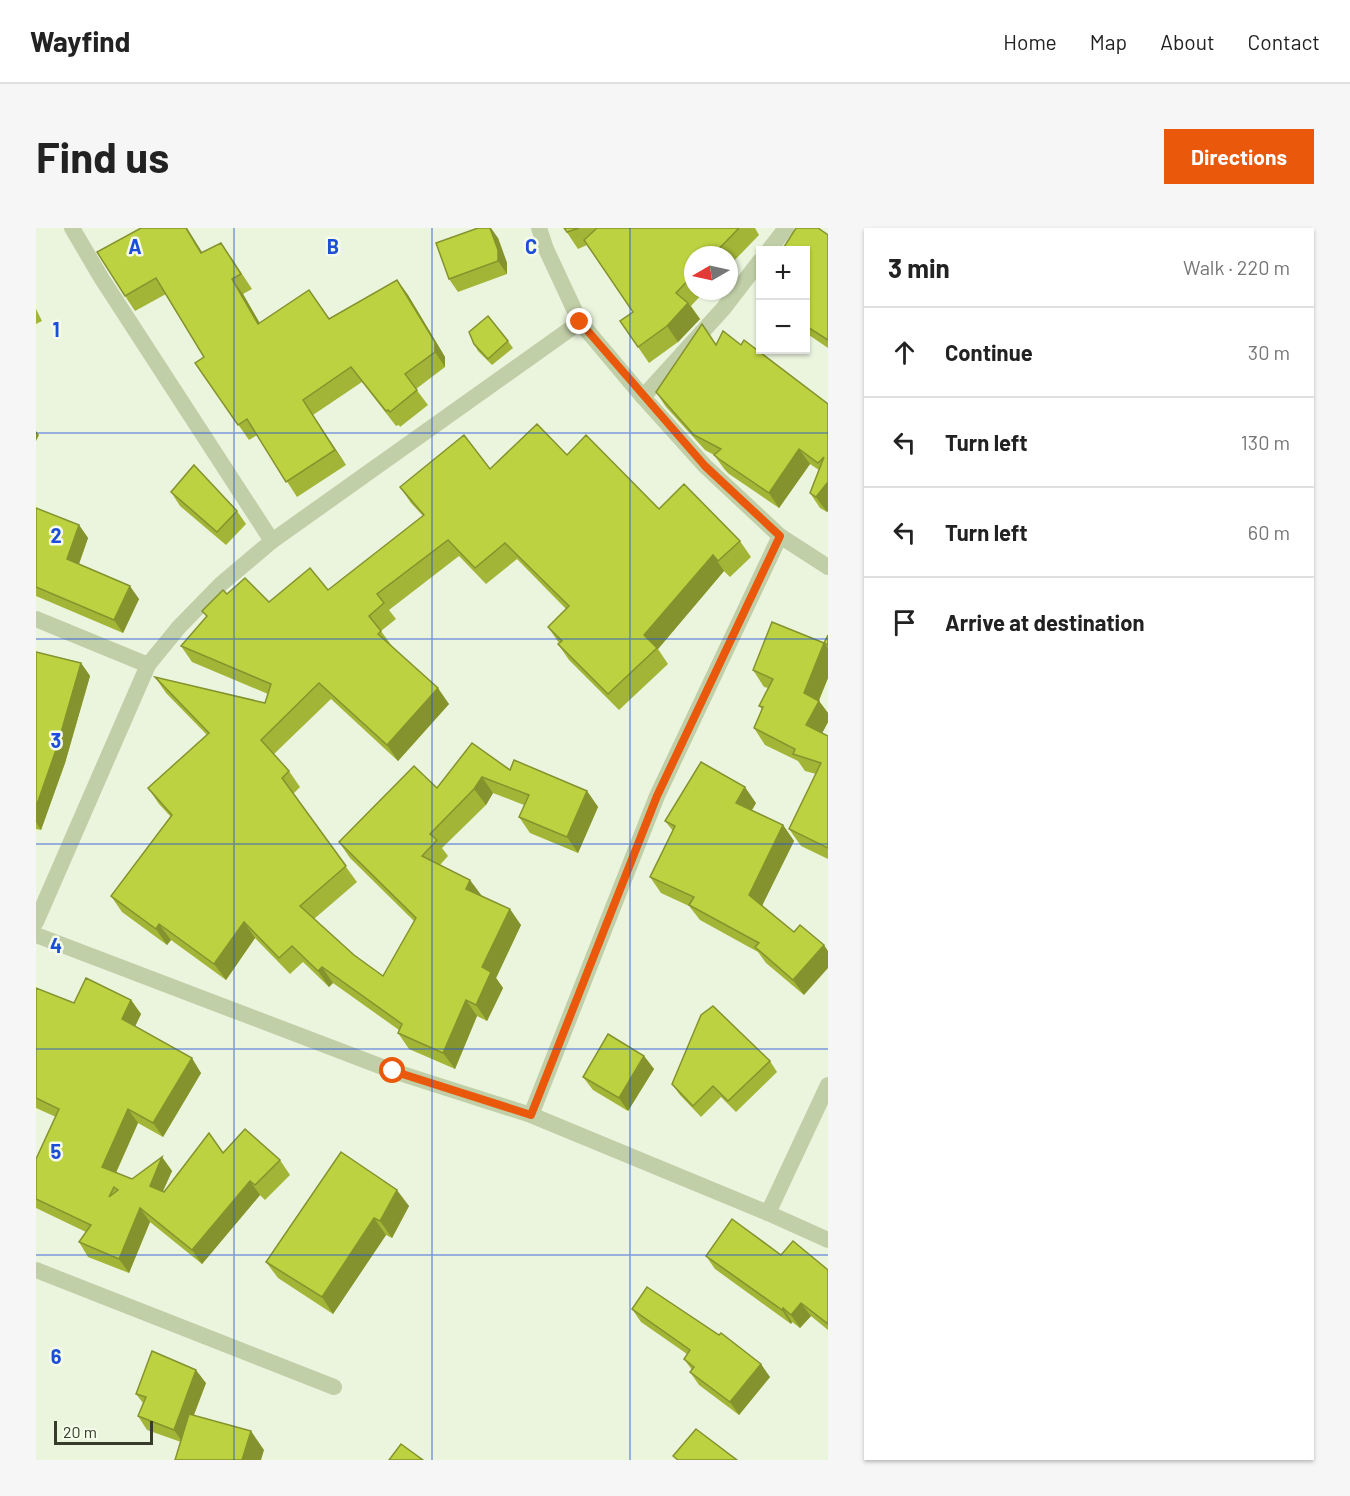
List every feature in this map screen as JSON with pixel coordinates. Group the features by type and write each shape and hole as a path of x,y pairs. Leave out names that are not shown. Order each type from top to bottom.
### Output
{"street":[{"path":"72,228 272,541"},
{"path":"539,228 546,249 580,322 643,397 705,466 780,536 828,567"},
{"path":"771,246 786,228"},
{"path":"643,397 723,309 756,266"},
{"path":"36,922 148,665 179,627 221,584 272,541 580,322"},
{"path":"531,1115 657,796 780,536"},
{"path":"36,619 148,665"},
{"path":"36,935 393,1071 531,1115 828,1240"},
{"path":"768,1213 828,1085"},
{"path":"36,1269 334,1387"}],"building":[{"path":"141,228 186,228 201,253 221,243 241,274 232,279 258,324 309,290 329,319 397,280 435,342 435,352 405,374 417,390 390,412 386,411 351,367 303,400 335,450 286,482 247,419 238,425 195,363 204,357 156,278 125,296 97,252"},
{"path":"478,228 490,228 498,250 498,261 449,279 436,243"},
{"path":"564,228 579,228 567,232"},
{"path":"597,228 739,228 722,246 684,246 684,285 676,293 688,303 667,326 638,347 620,321 633,312 584,240"},
{"path":"796,228 818,228 828,235 828,340 810,329 810,246 785,246"},
{"path":"488,316 508,341 488,359 474,344 469,332"},
{"path":"702,324 716,345 723,331 741,345 744,340 756,349 756,354 762,354 828,404 828,482 816,497 810,493 824,457 818,463 799,449 769,493 714,455 721,449 694,435 656,392"},
{"path":"537,424 567,455 586,435 659,509 684,484 740,541 718,561 713,555 644,635 657,648 608,694 558,644 562,641 548,627 569,606 505,543 475,568 448,540 377,594 384,603 369,616 381,631 378,634 438,688 387,745 319,683 261,740 289,771 282,778 346,866 300,906 354,955 383,976 416,918 339,842 414,766 437,788 472,743 510,770 514,760 587,791 567,837 519,817 529,795 482,777 474,789 430,834 437,840 422,856 470,880 466,889 510,909 482,967 491,972 476,1005 466,1000 443,1053 398,1033 402,1024 322,967 318,971 292,946 279,958 244,922 214,964 159,924 156,929 111,896 172,815 148,788 209,733 155,677 265,703 271,684 181,646 207,616 202,611 223,590 227,594 245,578 269,602 310,568 328,590 424,515 400,487 464,435 490,469"},
{"path":"194,465 237,511 217,532 171,492"},
{"path":"36,508 79,525 67,559 130,586 114,620 36,587"},
{"path":"772,622 824,643 804,693 819,701 806,725 828,736 828,848 789,829 821,763 793,754 795,749 754,728 763,707 759,706 773,679 753,670"},
{"path":"36,652 81,663 56,750 36,807"},
{"path":"701,762 745,787 736,803 783,825 749,895 794,932 800,925 824,945 793,980 755,947 759,943 689,905 694,897 650,877 675,826 665,821"},
{"path":"86,978 131,1000 122,1019 192,1058 153,1123 128,1109 102,1167 132,1179 162,1157 150,1186 164,1192 209,1133 223,1153 245,1129 280,1160 255,1185 250,1181 192,1250 140,1208 119,1259 79,1242 91,1225 36,1199 36,1159 59,1109 36,1098 36,988 74,1003","holes":["114,1187 118,1190 109,1197"]},
{"path":"713,1006 770,1061 728,1101 713,1086 693,1106 672,1084 701,1015"},
{"path":"608,1034 644,1056 619,1098 583,1077"},
{"path":"341,1152 397,1190 380,1221 374,1218 322,1297 266,1262"},
{"path":"732,1219 781,1255 793,1241 828,1270 828,1324 801,1303 791,1315 783,1308 782,1310 706,1256"},
{"path":"647,1287 719,1335 721,1333 761,1364 730,1402 690,1372 694,1367 684,1359 690,1350 632,1309"},
{"path":"152,1351 196,1370 174,1430 138,1416 146,1397 136,1394"},
{"path":"189,1414 251,1431 242,1460 175,1460"},
{"path":"696,1429 737,1460 678,1460 673,1456"},
{"path":"401,1444 423,1460 389,1460"}],"route":[{"path":"393,1071 531,1115 657,796 780,536 705,466 580,322"}]}
